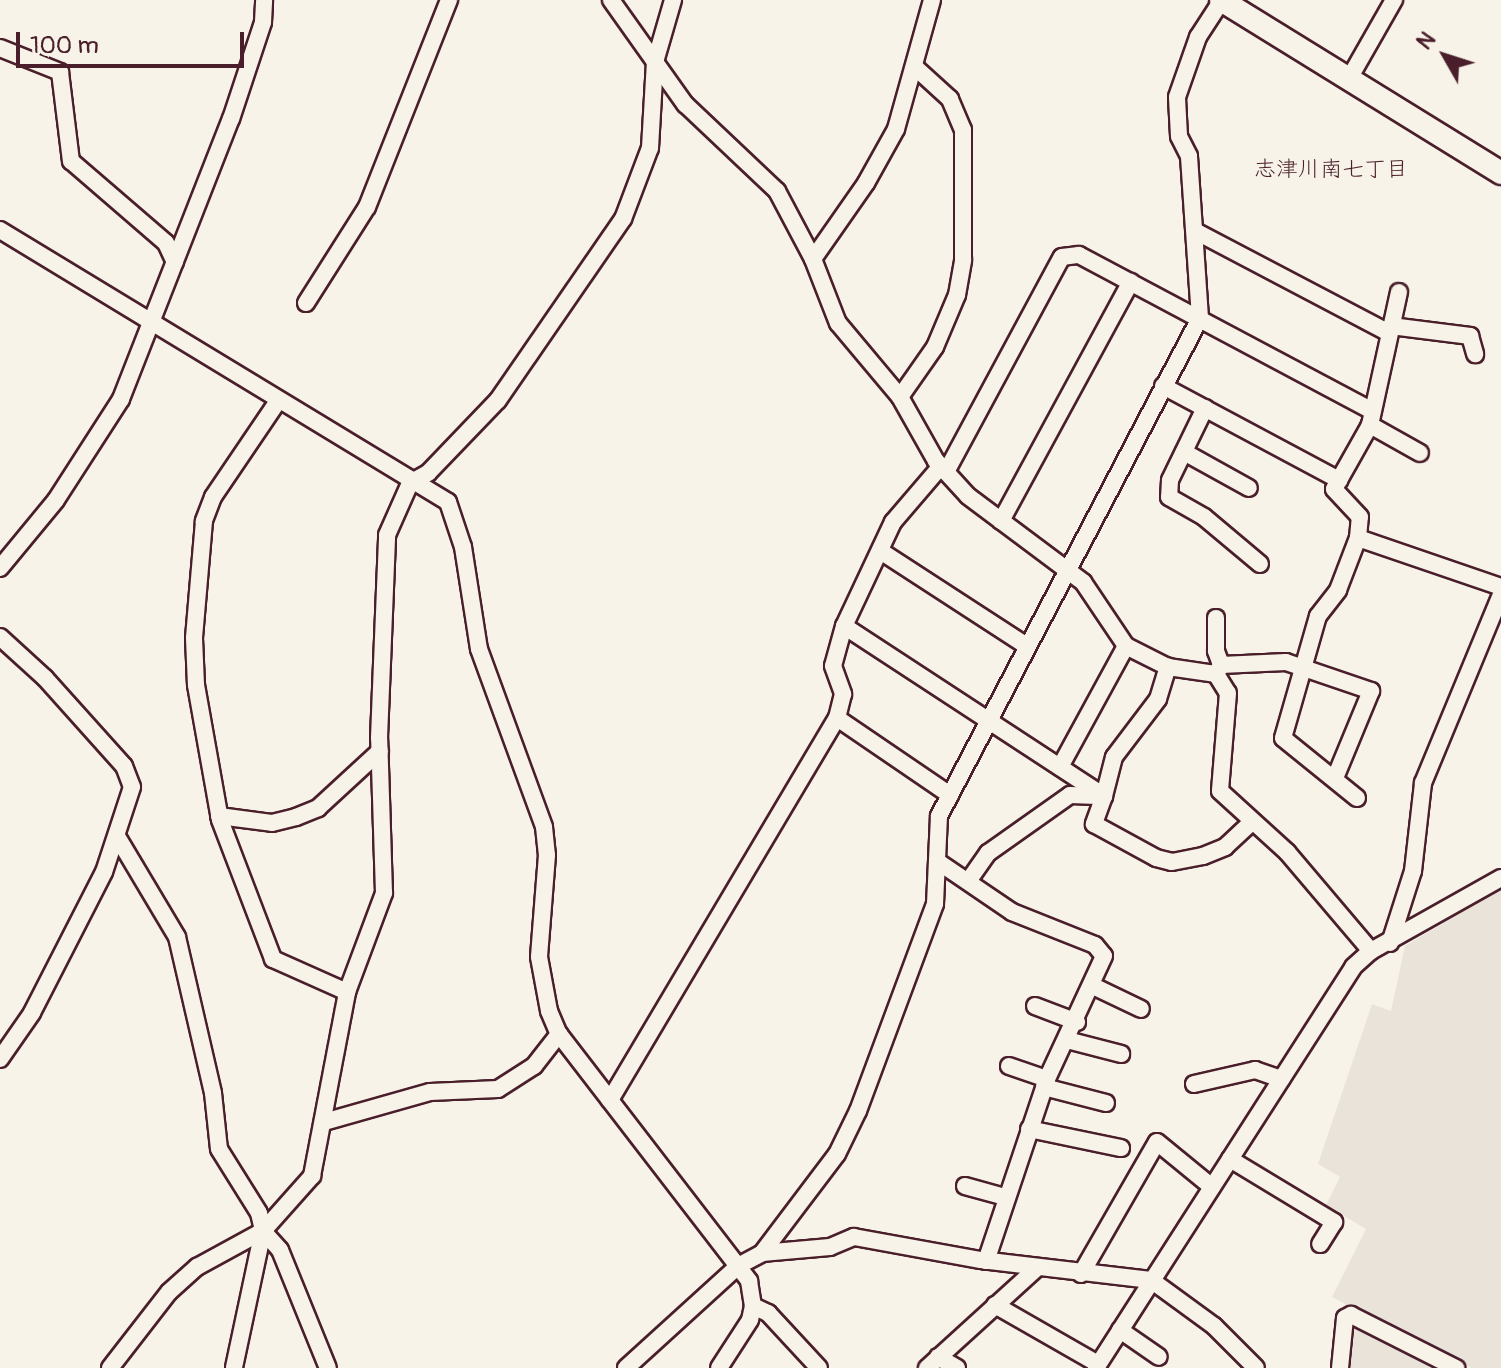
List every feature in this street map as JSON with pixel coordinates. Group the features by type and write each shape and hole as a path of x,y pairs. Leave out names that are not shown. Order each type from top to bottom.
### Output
{"street":[{"path":"0,568 56,500 121,399 231,119 263,22 264,0"},
{"path":"306,303 367,207 449,0"},
{"path":"611,0 706,127 777,191 813,259 838,323 900,397 944,469 1001,521 1083,582 1126,646 1168,667 1219,670 1286,662 1371,691 1335,778"},
{"path":"110,1368 169,1292 197,1267 263,1231 312,1176 347,992 384,893 380,751 384,560 395,509 410,483 428,473 498,400 623,219 650,148 655,62 673,0"},
{"path":"813,259 882,156 915,67 932,0"},
{"path":"762,1253 837,1154 858,1111 935,904 939,816 1200,318 1189,156 1179,136 1177,97 1198,37 1222,0 1501,173"},
{"path":"1350,77 1394,0"},
{"path":"0,48 60,72 71,161 166,243 175,262"},
{"path":"900,397 935,347 957,295 963,260 963,130 950,99 915,67"},
{"path":"0,230 410,483 429,488 448,502 463,547 479,649 544,827 547,855 539,957 549,1011 559,1034 749,1281 753,1306 719,1368"},
{"path":"1195,231 1390,329 1470,336 1475,354"},
{"path":"610,1100 837,718 843,694 833,666 844,626 882,552 893,522 944,469 1062,257 1079,255 1200,318 1371,417 1420,453"},
{"path":"1001,521 1131,282"},
{"path":"1357,798 1283,738 1300,666 1318,616 1338,590 1358,538 1360,517 1334,489 1371,417 1399,292"},
{"path":"1163,386 1339,480"},
{"path":"278,401 213,497 199,547 196,685 219,816 273,959 347,992"},
{"path":"1205,408 1170,480 1169,497 1204,517 1260,564"},
{"path":"1184,452 1249,488"},
{"path":"1358,538 1501,587"},
{"path":"882,552 1027,646"},
{"path":"1390,943 1413,871 1423,783 1501,595"},
{"path":"1216,618 1219,670 1228,693 1220,791 1251,823 1287,852 1371,951"},
{"path":"844,626 1104,796"},
{"path":"0,637 45,678 124,766 132,787 118,838 32,1013 0,1059"},
{"path":"1060,767 1126,646"},
{"path":"1168,667 1158,699 1114,757 1094,824 1156,858 1172,862 1225,847 1251,823"},
{"path":"837,718 950,795"},
{"path":"219,816 272,823 296,817 318,808 380,751"},
{"path":"969,880 988,853 1070,795 1104,796"},
{"path":"118,838 177,937 213,1093 219,1149 259,1213 263,1231 234,1368"},
{"path":"937,861 1012,912 1100,950 1104,962 1046,1083 1005,1197 986,1261"},
{"path":"995,1305 1097,1366 1353,967 1371,951 1501,878"},
{"path":"1093,986 1141,1009"},
{"path":"1035,1006 1077,1022"},
{"path":"324,1122 430,1092 498,1089 534,1066 559,1034"},
{"path":"1067,1040 1121,1054"},
{"path":"1009,1066 1046,1083 1106,1103"},
{"path":"1194,1084 1255,1070 1281,1079"},
{"path":"1029,1129 1121,1148"},
{"path":"1081,1274 1157,1142 1212,1187"},
{"path":"1230,1159 1334,1222 1320,1244"},
{"path":"965,1186 1005,1197"},
{"path":"263,1231 280,1250 328,1368"},
{"path":"626,1368 738,1266 762,1253 830,1247 854,1237 986,1261 1151,1280 1214,1326 1256,1368"},
{"path":"932,1362 1037,1268"},
{"path":"753,1306 768,1313 819,1368"},
{"path":"1340,1368 1345,1318 1351,1315 1456,1368"},
{"path":"1120,1330 1159,1357"},
{"path":"932,1362 957,1368"}],"shaded area":[{"path":"1501,889 1501,1368 1471,1368 1332,1297 1366,1229 1326,1205 1340,1177 1318,1164 1372,1004 1391,1011 1405,946"},
{"path":"1349,1323 1446,1368 1346,1368"}],"district":[{"name":"志津川南七丁目","path":"1331,170"}]}
